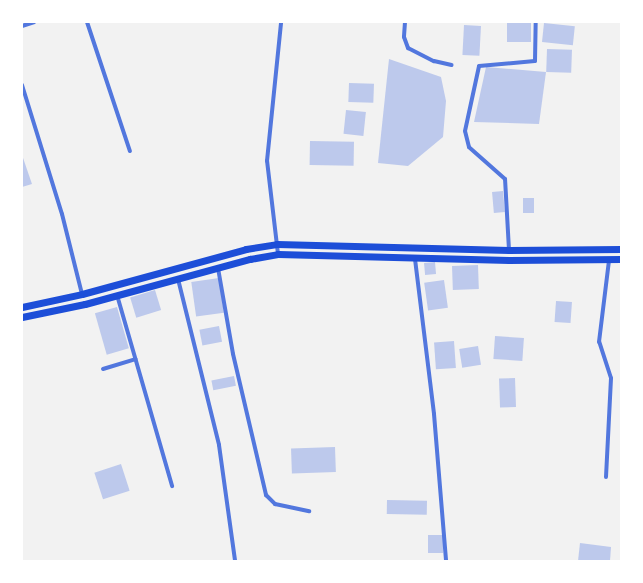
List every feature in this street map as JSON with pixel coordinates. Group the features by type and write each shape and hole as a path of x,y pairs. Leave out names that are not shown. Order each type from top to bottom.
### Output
{"main road":[{"path":"22,307 82,294 246,249 277,244 508,250 621,249"},
{"path":"22,317 117,295 218,268 278,254 415,259 621,260"}],"street":[{"path":"22,26 34,22"},
{"path":"87,22 130,151"},
{"path":"278,254 267,161 281,22"},
{"path":"405,22 404,37 408,48 434,61 452,65"},
{"path":"508,250 504,179 469,147 465,131 479,66 535,61 536,22"},
{"path":"22,85 62,214 82,294"},
{"path":"415,259 434,414 446,561"},
{"path":"606,477 611,378 599,342 609,260"},
{"path":"218,268 233,354 266,495 275,504 309,511"},
{"path":"178,279 219,445 235,561"},
{"path":"117,295 172,486"},
{"path":"104,369 136,359"}],"building":[{"path":"507,22 531,22 531,42 507,42"},
{"path":"544,23 575,26 573,45 542,42"},
{"path":"464,25 481,26 479,56 462,55"},
{"path":"547,49 572,50 571,73 546,72"},
{"path":"389,59 441,77 446,101 443,137 408,166 378,163"},
{"path":"486,67 546,72 539,124 474,122"},
{"path":"349,83 374,84 373,103 348,102"},
{"path":"346,110 366,112 363,136 343,134"},
{"path":"310,141 354,142 354,166 310,165"},
{"path":"22,155 32,184 22,187"},
{"path":"503,191 505,212 494,213 492,192"},
{"path":"523,198 534,198 534,213 523,213"},
{"path":"435,262 436,274 425,275 424,263"},
{"path":"478,265 479,289 453,290 452,266"},
{"path":"219,278 224,313 196,317 191,282"},
{"path":"444,280 448,308 428,311 424,283"},
{"path":"155,290 161,310 136,318 130,298"},
{"path":"556,301 572,302 570,323 555,322"},
{"path":"117,307 129,348 107,355 95,313"},
{"path":"219,326 222,342 202,346 199,330"},
{"path":"495,336 524,338 522,361 493,359"},
{"path":"454,341 456,368 436,369 434,342"},
{"path":"478,346 481,365 462,368 459,349"},
{"path":"234,376 236,386 213,390 211,380"},
{"path":"515,378 516,407 500,408 499,379"},
{"path":"335,447 336,472 292,474 291,449"},
{"path":"121,464 130,491 103,499 94,473"},
{"path":"387,500 427,501 427,515 387,514"},
{"path":"428,535 443,535 443,553 428,553"},
{"path":"580,543 611,547 610,561 578,561"}]}
